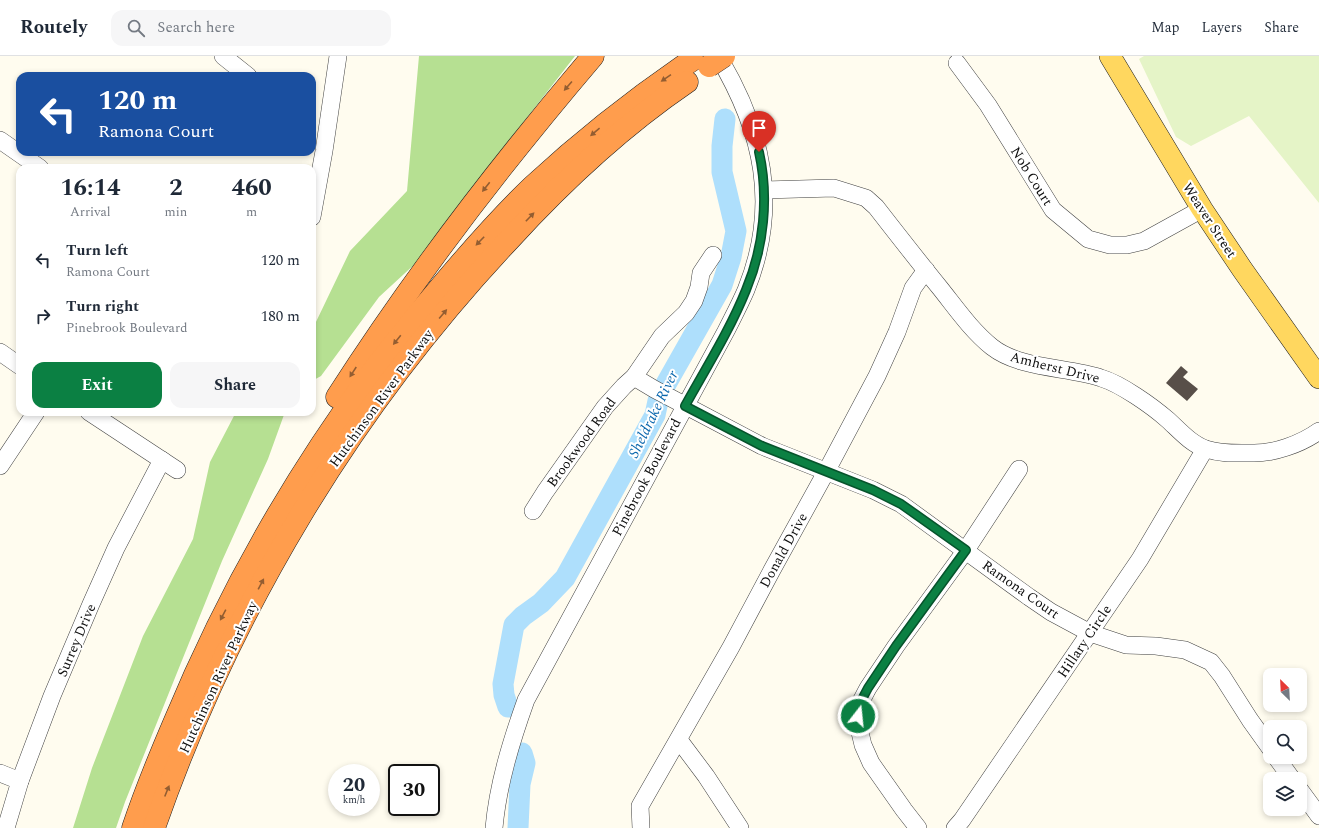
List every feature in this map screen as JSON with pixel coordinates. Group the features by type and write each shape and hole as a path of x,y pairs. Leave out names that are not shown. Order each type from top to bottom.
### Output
{"highway":[{"path":"279,512 310,441 368,350 462,218 534,127 593,56"},
{"name":"Hutchinson River Parkway","path":"133,828 152,776 204,654 223,615 279,512 370,375 447,278 476,245 532,187 629,104 712,58"},
{"name":"Hutchinson River Parkway","path":"154,828 196,720 228,649 257,592 288,536 332,465 405,361 487,262 545,201 607,143 712,58"}],"main road":[{"name":"Weaver Street","path":"1110,56 1202,209 1242,269 1319,378"}],"street":[{"path":"223,56 243,72"},
{"path":"316,195 338,56"},
{"name":"Pinebrook Boulevard","path":"494,828 502,776 516,727 526,700 726,331 746,289 760,241 764,206 761,159 752,127 740,98 712,58"},
{"name":"Nob Court","path":"957,63 988,105 1053,210 1088,239 1110,245 1127,245 1144,241 1202,209"},
{"path":"0,140 16,151"},
{"path":"316,141 324,150"},
{"path":"23,156 34,164"},
{"name":"Amherst Drive","path":"764,190 834,188 866,198 876,207 969,325 991,347 1018,361 1101,378 1117,385 1158,412 1191,440 1205,449 1223,453 1260,454 1277,451 1310,438 1319,431"},
{"name":"Brookwood Road","path":"533,511 605,407 634,377 662,336 686,313 694,301 699,287 701,273 714,255"},
{"name":"Donald Drive","path":"641,828 640,806 731,647 826,472 877,376 913,288 926,270"},
{"path":"0,352 16,363"},
{"path":"634,377 685,406"},
{"name":"Ramona Court","path":"685,406 762,446 873,490 901,504 1029,597 1051,612 1090,633 1126,645 1156,646 1185,650 1211,662 1263,738"},
{"path":"0,466 33,416"},
{"path":"95,416 177,470"},
{"name":"Hillary Circle","path":"955,828 962,820 1140,559 1205,449"},
{"name":"Surrey Drive","path":"6,828 20,781 52,696 91,604 116,548 162,460"},
{"path":"918,828 868,757 863,745 858,724 858,707 868,688 896,646 966,550 1019,469"},
{"path":"679,740 706,776 740,828"},
{"path":"0,773 20,781"},
{"path":"1307,800 1319,816"}],"green space":[{"path":"419,56 575,56 490,165 429,251 379,297 321,376 316,379 316,322 350,251 407,191"},
{"path":"1144,56 1319,56 1319,203 1249,116 1191,146 1176,137 1139,59"},
{"path":"234,416 284,416 268,459 222,561 125,802 116,828 73,828 92,768 143,636 193,539 210,462"}],"building":[{"path":"1181,366 1188,372 1183,377 1198,389 1187,401 1166,383"}],"waterway":[{"name":"Sheldrake River","path":"508,707 504,695 503,684 514,625 523,616 541,603 565,578 655,415 658,401 666,384 722,285 731,257 736,231 722,172 722,146 725,119"},
{"name":"Sheldrake River","path":"518,828 520,784 525,763 522,753"}],"route":[{"path":"759,152 763,176 764,206 760,241 752,273 726,331 685,406 762,446 873,490 901,504 966,550 896,646 868,688 858,707 858,716"}]}
